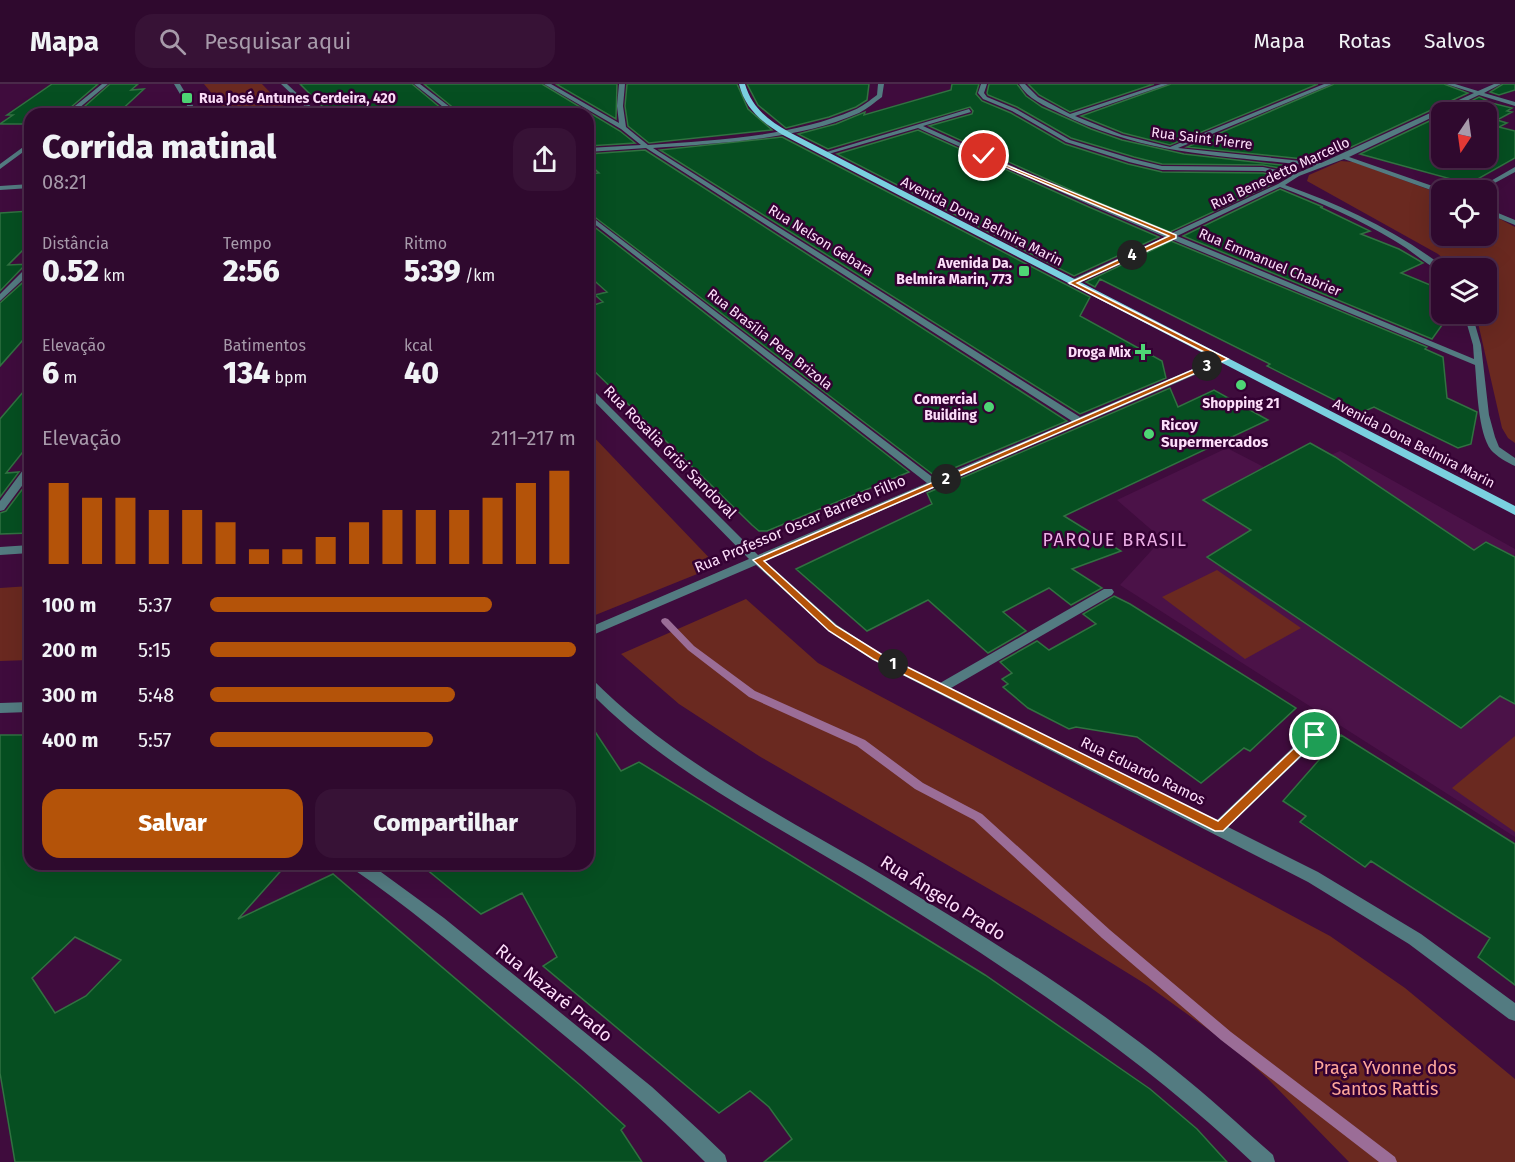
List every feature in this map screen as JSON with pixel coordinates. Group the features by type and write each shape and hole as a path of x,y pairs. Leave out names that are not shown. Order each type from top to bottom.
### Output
{"main road":[{"name":"Avenida Dona Belmira Marin","path":"742,84 753,111 823,154 1515,511"}],"street":[{"path":"75,108 105,84"},
{"path":"177,84 191,108"},
{"path":"284,84 310,108"},
{"path":"417,84 448,108"},
{"name":"Rua Nelson Gebara","path":"547,84 586,108"},
{"path":"622,84 620,106 623,128"},
{"path":"594,150 785,132 861,110 880,96 880,84"},
{"path":"984,84 981,93 985,98 1014,111 1056,136 1101,153 1162,168 1255,168 1297,175"},
{"name":"Rua Saint Pierre","path":"1022,84 1026,91 1070,116 1118,136 1172,148 1322,165"},
{"path":"1070,116 1167,84"},
{"path":"1172,148 1329,84"},
{"path":"1449,84 1515,104"},
{"name":"Rua Benedetto Marcello","path":"1072,283 1297,175 1344,157 1498,84"},
{"path":"610,107 620,106"},
{"path":"594,110 601,109"},
{"path":"823,154 969,111"},
{"name":"Rua Nelson Gebara","path":"594,113 623,128 646,146 1079,421"},
{"name":"Rua Emmanuel Chabrier","path":"918,126 1071,195 1174,236 1420,342 1479,364"},
{"path":"0,167 24,149"},
{"path":"1344,157 1431,188"},
{"path":"1496,180 1515,169"},
{"path":"1280,185 1322,201 1418,252 1431,262"},
{"path":"0,188 24,186"},
{"path":"1497,215 1515,222"},
{"name":"Rua Brasília Pera Brizola","path":"594,221 935,484"},
{"path":"0,299 24,275"},
{"path":"1471,324 1477,345 1484,415 1493,445 1501,455 1515,464"},
{"name":"Rua Professor Oscar Barreto Filho","path":"594,630 1224,359"},
{"name":"Rua Rosalia Grisi Sandoval","path":"594,396 757,560"},
{"path":"0,508 24,476"},
{"path":"0,551 24,549"},
{"name":"Rua Eduardo Ramos","path":"757,560 833,628 877,657 1219,827 1348,896 1415,939 1515,1013"},
{"path":"941,688 1108,592"},
{"name":"Rua Ângelo Prado","path":"594,688 644,734 691,766 912,901 1045,986 1222,1118 1266,1162"},
{"path":"0,708 24,707"},
{"path":"1219,827 1315,735"},
{"name":"Rua Nazaré Prado","path":"366,870 403,896 578,1037 699,1142 718,1162"}],"shaded area":[{"path":"1227,448 1281,476 1340,451 1515,549 1515,837 1120,585 1162,539 1117,500"}],"green space":[{"path":"204,84 262,84 285,108 224,108"},
{"path":"1341,161 1354,162 1431,190 1431,246 1497,246 1497,217 1515,227 1515,443 1508,438 1502,428 1478,324 1497,324 1497,258 1443,258 1307,181 1309,175"},
{"path":"594,437 717,566 594,616"},
{"path":"1217,570 1301,628 1245,659 1162,597"},
{"path":"24,586 24,660 0,661 0,588"},
{"name":"Praça Yvonne dos Santos Rattis","path":"746,599 818,663 1330,936 1405,988 1515,1079 1515,1162 1349,1162 1268,1079 1234,1048 1147,985 1034,915 759,756 679,704 621,654"},
{"path":"1515,736 1515,832 1452,788"}],"building":[{"path":"52,84 98,84 70,108 24,108 24,124 0,124 13,115 7,115"},
{"path":"110,84 138,84 131,90 144,89 123,108 83,108"},
{"path":"300,84 412,84 441,108 324,108"},
{"path":"424,84 542,84 582,108 454,108"},
{"path":"556,84 617,84 616,119"},
{"path":"627,84 737,84 748,109 772,130 649,143 628,126 625,106"},
{"path":"747,84 869,84 867,100 856,107 829,117 786,128 758,105"},
{"path":"952,84 979,84 976,94 982,101 1011,113 1065,144 1128,164 1162,172 1263,173 1278,176 1264,182 1271,185 1170,232 1095,201 929,126 972,114 970,107 828,149 798,134 836,124 865,112 864,115 951,90"},
{"path":"989,84 1017,84 1026,96 1042,107 1122,140 1184,154 1299,167 1290,170 1263,165 1162,164 1134,157 1071,138 1017,107 988,95"},
{"path":"1028,84 1154,84 1070,112 1039,95"},
{"path":"1171,84 1318,84 1170,145 1123,133 1081,116"},
{"path":"1334,84 1444,84 1468,93 1449,102 1431,102 1431,110 1345,150 1340,148 1313,160 1187,147"},
{"path":"1503,84 1515,84 1515,90 1499,95 1490,92"},
{"path":"1479,97 1487,102 1469,102"},
{"path":"1497,104 1512,108 1507,111 1512,112 1497,120"},
{"path":"594,115 620,131 635,143 594,146"},
{"path":"1431,120 1431,168 1497,168 1497,120 1507,123 1499,127 1515,131 1515,158 1476,180 1454,180 1360,154"},
{"path":"918,130 1159,237 1074,276 837,154"},
{"path":"782,137 1090,297 1080,316 1162,361 1166,378 1080,414 660,150"},
{"path":"645,150 1067,421 935,476 594,217 594,173 599,173 594,168 594,154"},
{"path":"1280,189 1323,207 1320,207 1370,231 1361,234 1399,249 1423,263 1401,273 1431,285 1431,324 1443,324 1432,339 1183,236"},
{"path":"24,211 24,249 8,265 24,266 0,291 0,213"},
{"path":"594,227 909,472 767,531 759,531 594,371 594,305 603,302 595,295 607,292 594,280"},
{"path":"1171,241 1427,347 1425,349 1443,357 1447,398 1477,412 1471,444 1458,448 1374,407 1360,413 1267,366 1270,364 1100,279 1095,287 1086,282"},
{"path":"24,281 24,339 0,366 0,303"},
{"path":"1170,388 1178,407 1214,390 1268,420 1064,516 1121,551 1072,569 1102,588 1071,605 1049,588 1003,612 1026,631 988,653 928,600 867,631 796,569 932,504 927,493"},
{"path":"24,391 24,450 6,473 19,472 0,497 0,419"},
{"path":"1310,443 1335,457 1474,550 1486,542 1515,557 1515,704 1500,696 1461,728 1207,557 1251,530 1203,500"},
{"path":"24,487 24,533 0,534 0,513 6,511"},
{"path":"1114,596 1296,708 1250,751 1244,748 1201,783 1137,737 1076,727 1069,729 1028,708 1003,687 1008,684 1002,679 1012,673 1000,662 1037,641 1049,650 1096,624 1083,614"},
{"path":"594,730 621,771 639,762 985,975 1150,1089 1197,1129 1227,1162 764,1162 792,1139 769,1107 750,1091 719,1113 543,966 557,957 522,893 481,914 427,870 594,870"},
{"path":"0,735 24,735 24,870 282,870 238,919 333,874 625,1126 621,1130 642,1162 15,1162 0,1073","holes":["75,937 121,960 86,996 55,1013 32,978"]},
{"path":"1341,735 1515,844 1515,985 1478,957 1490,938 1371,861 1365,867 1300,822 1306,816 1283,801"}],"waterway":[{"path":"665,621 691,648 752,694 861,743 919,786 978,817 1106,934 1226,1036 1390,1162"}],"place":[{"name":"Rua José Antunes Cerdeira, 420","path":"187,98"},
{"name":"Avenida Da. Belmira Marin, 773","path":"1024,271"},
{"name":"Droga Mix","path":"1143,352"},
{"name":"Shopping 21","path":"1241,385"},
{"name":"Comercial Building","path":"989,407"},
{"name":"Ricoy Supermercados","path":"1149,434"}],"district":[{"name":"PARQUE BRASIL","path":"1115,540"}],"route":[{"path":"984,156 1092,204 1174,236 1072,283 1224,359 757,560 833,628 877,657 1219,827 1315,735"}]}
